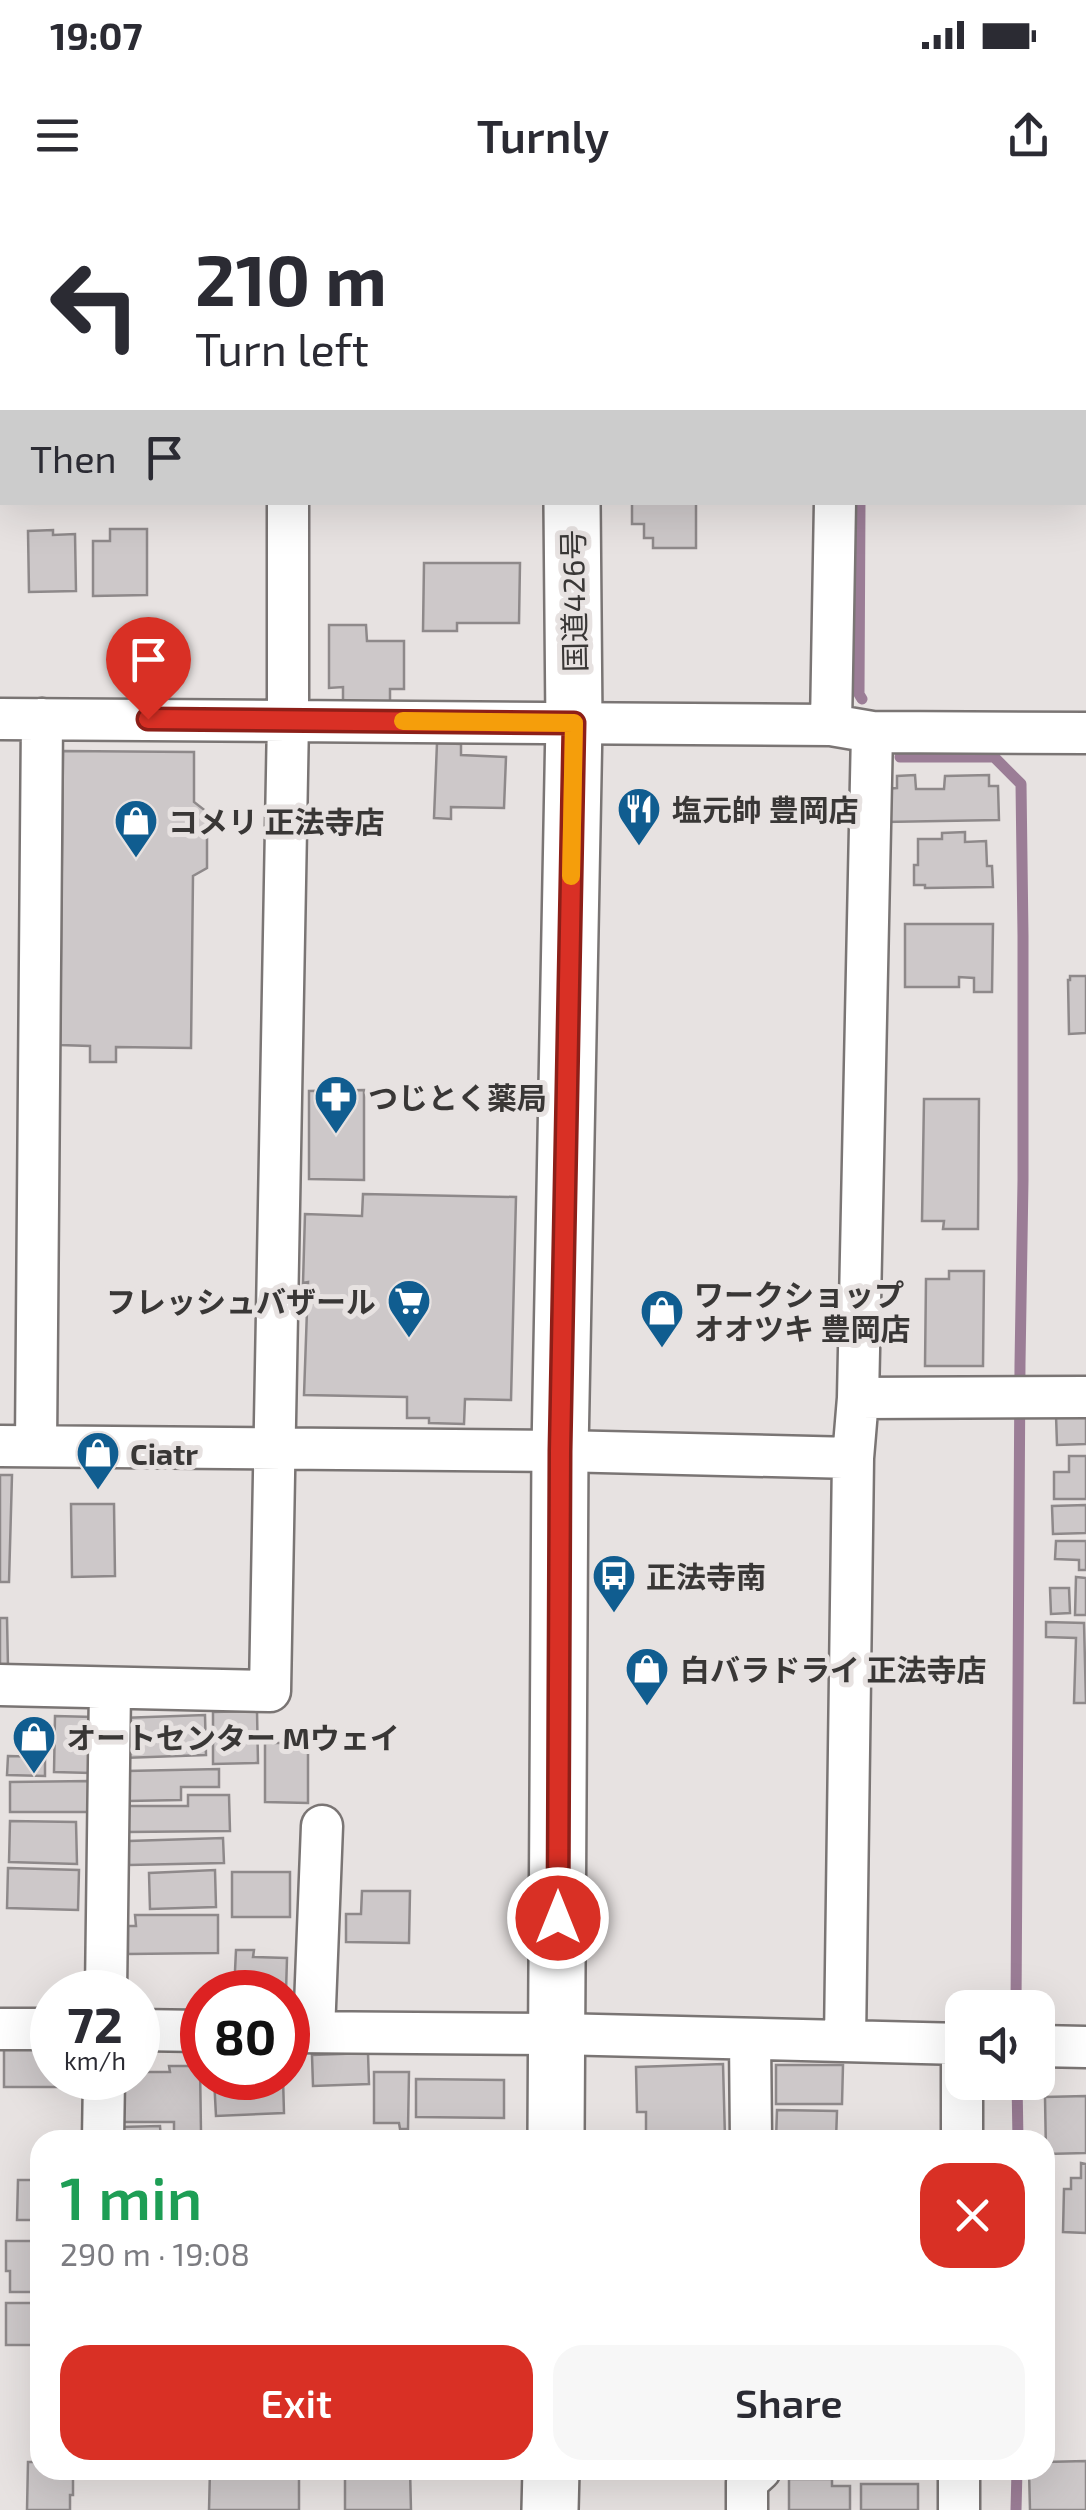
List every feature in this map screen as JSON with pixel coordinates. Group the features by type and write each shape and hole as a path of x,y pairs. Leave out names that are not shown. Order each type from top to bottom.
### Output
{"highway":[{"name":"国道426号","path":"556,2130 560,1451 574,723 572,505"},
{"path":"550,2510 551,2480"}],"street":[{"path":"0,1685 270,1692 288,720 288,505"},
{"path":"830,725 835,505"},
{"path":"0,718 830,725 872,732 1086,733"},
{"path":"42,719 18,1446 853,1458"},
{"path":"845,2042 853,1458 858,1398 872,732"},
{"path":"858,1398 1086,1397"},
{"path":"106,1970 110,1688"},
{"path":"307,1970 322,1826"},
{"path":"0,2029 30,2030"},
{"path":"310,2032 945,2044"},
{"path":"750,2039 750,2130"},
{"path":"1055,2046 1086,2047"},
{"path":"103,2130 104,2100"},
{"path":"962,2100 962,2130"},
{"path":"747,2510 749,2480"},
{"path":"959,2480 959,2510"}],"building":[{"path":"632,505 696,505 696,548 653,548 653,538 644,538 644,524 632,524"},
{"path":"110,529 147,529 147,595 93,596 93,541 110,541"},
{"path":"53,530 53,535 75,534 76,591 29,592 28,531"},
{"path":"424,563 520,563 519,623 457,623 457,631 423,631"},
{"path":"329,625 366,625 367,641 404,641 404,689 390,689 390,702 343,703 343,687 329,688"},
{"path":"437,743 461,744 461,755 506,757 504,808 451,807 451,819 434,818"},
{"path":"63,751 194,752 194,802 207,812 207,868 193,876 191,1048 116,1047 116,1062 90,1062 90,1046 60,1045"},
{"path":"915,775 916,789 944,789 945,776 989,775 989,786 998,786 999,820 884,822 883,789 897,788 897,776"},
{"path":"965,832 965,842 986,841 993,887 914,885 918,839 942,839 942,833"},
{"path":"905,924 993,924 992,992 974,992 974,978 959,977 959,987 905,987"},
{"path":"1070,976 1086,976 1086,1033 1069,1034"},
{"name":"つじとく薬局","path":"364,1090 364,1180 309,1179 309,1091"},
{"path":"924,1099 979,1099 978,1229 943,1229 944,1221 922,1221"},
{"name":"フレッシュバザール","path":"363,1194 516,1197 511,1400 465,1399 464,1424 407,1418 407,1397 304,1395 308,1282 303,1283 305,1214 362,1216"},
{"path":"949,1271 984,1271 983,1366 925,1366 926,1279 949,1279"},
{"path":"1086,1414 1086,1444 1057,1445 1056,1415"},
{"path":"1069,1456 1086,1456 1086,1499 1054,1499 1054,1472 1069,1472"},
{"path":"0,1475 12,1475 9,1582 0,1582"},
{"path":"71,1504 114,1504 115,1576 72,1577"},
{"path":"1086,1505 1086,1533 1053,1534 1052,1506"},
{"path":"1056,1541 1086,1541 1086,1570 1079,1570 1079,1560 1055,1559"},
{"path":"1076,1577 1086,1578 1086,1615 1075,1615"},
{"path":"1050,1588 1069,1588 1070,1613 1051,1614"},
{"path":"0,1618 7,1618 8,1668 0,1668"},
{"path":"1046,1622 1084,1623 1086,1703 1074,1703 1076,1638 1046,1637"},
{"path":"257,1711 258,1763 213,1764 213,1712"},
{"path":"205,1715 206,1755 123,1758 121,1718"},
{"path":"55,1716 93,1717 91,1773 54,1772"},
{"path":"265,1743 308,1743 308,1803 265,1802"},
{"path":"8,1756 45,1757 45,1776 7,1775"},
{"path":"219,1769 219,1787 181,1787 181,1800 128,1801 127,1771"},
{"path":"89,1781 89,1812 10,1812 10,1782"},
{"path":"188,1795 229,1795 230,1831 128,1832 127,1806 188,1806"},
{"path":"10,1821 76,1822 77,1864 9,1862"},
{"path":"223,1838 224,1863 129,1865 129,1841"},
{"path":"8,1868 79,1870 78,1910 7,1908"},
{"path":"215,1870 216,1907 150,1909 149,1873"},
{"path":"232,1872 290,1872 290,1917 232,1917"},
{"path":"362,1891 410,1891 409,1943 346,1942 346,1914 361,1914"},
{"path":"135,1915 218,1915 218,1953 128,1954 128,1926 136,1926"},
{"path":"236,1950 254,1950 253,1957 287,1958 287,1970 235,1970"},
{"path":"4,2046 30,2047 30,2087 4,2087"},
{"path":"368,2053 369,2084 313,2086 312,2055"},
{"path":"723,2064 725,2130 646,2130 646,2112 637,2112 636,2067"},
{"path":"776,2065 843,2065 842,2104 776,2104"},
{"path":"169,2066 180,2066 180,2100 201,2100 201,2130 174,2130 174,2122 120,2122 121,2100 160,2100 160,2072 170,2072"},
{"path":"374,2072 409,2072 408,2129 400,2129 399,2123 374,2123"},
{"path":"416,2079 504,2080 504,2118 416,2117"},
{"path":"1086,2096 1086,2153 1055,2154 1055,2130 1046,2130 1045,2100"},
{"path":"215,2100 284,2100 284,2113 216,2116"},
{"path":"777,2110 837,2111 836,2130 776,2130"},
{"path":"160,2126 160,2130 121,2130"},
{"path":"1081,2163 1086,2164 1086,2233 1063,2232 1064,2189 1071,2189 1071,2178 1081,2178"},
{"path":"18,2180 30,2180 30,2220 17,2220"},
{"path":"6,2241 30,2241 30,2292 10,2292 10,2271 6,2271"},
{"path":"6,2303 30,2303 30,2345 6,2345"},
{"path":"1086,2461 1086,2510 1030,2510 1029,2480 1055,2480 1055,2462"},
{"path":"28,2462 30,2480 73,2480 70,2510 27,2510"},
{"path":"210,2480 299,2480 299,2510 209,2510"},
{"path":"345,2480 410,2480 411,2510 345,2510"},
{"path":"789,2480 832,2480 832,2486 850,2486 850,2510 789,2510"},
{"path":"861,2484 918,2484 918,2510 861,2510"}],"waterway":[{"path":"860,505 862,699"},
{"path":"900,757 994,757 1021,784 1023,1180 1016,1990"},
{"path":"1017,2100 1018,2130"},
{"path":"1016,2510 1017,2480"}],"slow traffic":[{"path":"403,721 574,723 571,876"}],"place":[{"name":"塩元帥 豊岡店","path":"639,847"},
{"name":"コメリ 正法寺店","path":"136,859"},
{"name":"つじとく薬局","path":"336,1135"},
{"name":"フレッシュバザール","path":"409,1339"},
{"name":"ワークショップ オオツキ 豊岡店","path":"662,1349"},
{"name":"Ciatr","path":"98,1491"},
{"name":"正法寺南","path":"614,1614"},
{"name":"白バラドライ 正法寺店","path":"647,1707"},
{"name":"オートセンター Mウェイ","path":"34,1775"}],"route":[{"path":"148,719 574,723 560,1451 558,1918"}]}
